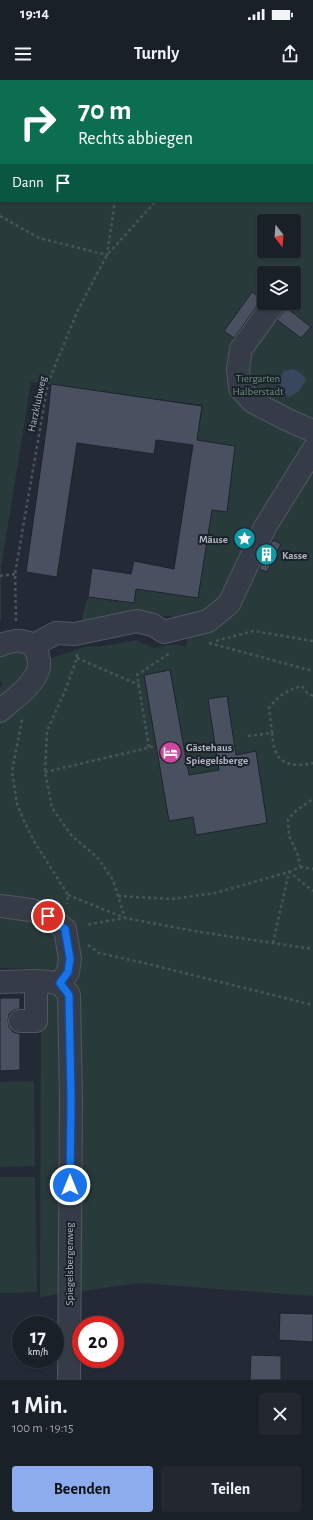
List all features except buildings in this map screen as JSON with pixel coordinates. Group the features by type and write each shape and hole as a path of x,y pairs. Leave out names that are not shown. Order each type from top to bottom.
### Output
{"lane":[{"path":"269,310 241,349 238,369 240,388 253,402 313,431"},
{"path":"17,644 56,633 75,634 137,621 153,625 164,632 208,621 229,604 265,527 313,450"},
{"path":"0,711 35,677 39,666 38,655 17,644"},
{"path":"0,906 31,910 48,916 65,929 70,959 68,972 60,983 36,981 0,982"},
{"path":"20,1021 36,1021 36,981"},
{"name":"Spiegelsbergenweg","path":"60,983 69,995 71,1098 69,1376"}],"path":[{"path":"0,216 39,238 107,256 115,202"},
{"name":"Harzklubweg","path":"17,644 15,574 48,383 77,312 107,256 155,202"},
{"path":"0,576 15,574"},
{"path":"313,641 253,631 209,643 313,671"},
{"path":"75,634 77,658 65,691 47,731 44,772 52,808 72,836 97,857 113,880 125,918"},
{"path":"149,748 137,675 170,653"},
{"path":"77,658 139,686"},
{"path":"313,696 307,693 302,686 290,689 277,697 269,708 276,753 286,763 295,765 313,763"},
{"path":"22,716 12,771 17,804 34,841 68,895 125,918 200,932 313,949"},
{"path":"248,736 272,733"},
{"path":"44,772 156,746"},
{"path":"300,867 298,855 289,836 288,819 297,810 313,799"},
{"path":"118,896 172,899 215,893 289,872 300,867 313,869"},
{"path":"289,872 313,891"},
{"path":"273,943 289,872"},
{"path":"65,929 68,895"},
{"path":"65,929 125,918"},
{"path":"65,929 99,953 313,1006"}],"green space":[{"name":"Tiergarten Halberstadt","path":"0,202 313,202 313,1296 139,1283 40,1297 41,969 0,968 0,687 2,686 0,679 0,657 20,650 27,655 29,666 84,647 104,646 136,640 153,648 175,644 186,647 194,615 182,618 142,613 84,622 82,617 88,597 133,603 136,589 198,598 222,444 197,440 203,405 31,382 1,568 0,621"},
{"path":"34,1081 35,1166 0,1167 0,1082"},
{"path":"0,1177 35,1177 37,1292 0,1293"}],"water":[{"path":"294,369 302,374 306,380 299,391 289,397 278,387 279,379 284,371"}],"place":[{"name":"Mäuse","path":"244,539"},
{"name":"Kasse","path":"267,555"},
{"name":"Gästehaus Spiegelsberge","path":"171,753"}],"route":[{"path":"48,916 65,929 70,959 68,972 60,983 69,995 71,1098 70,1185"}]}
